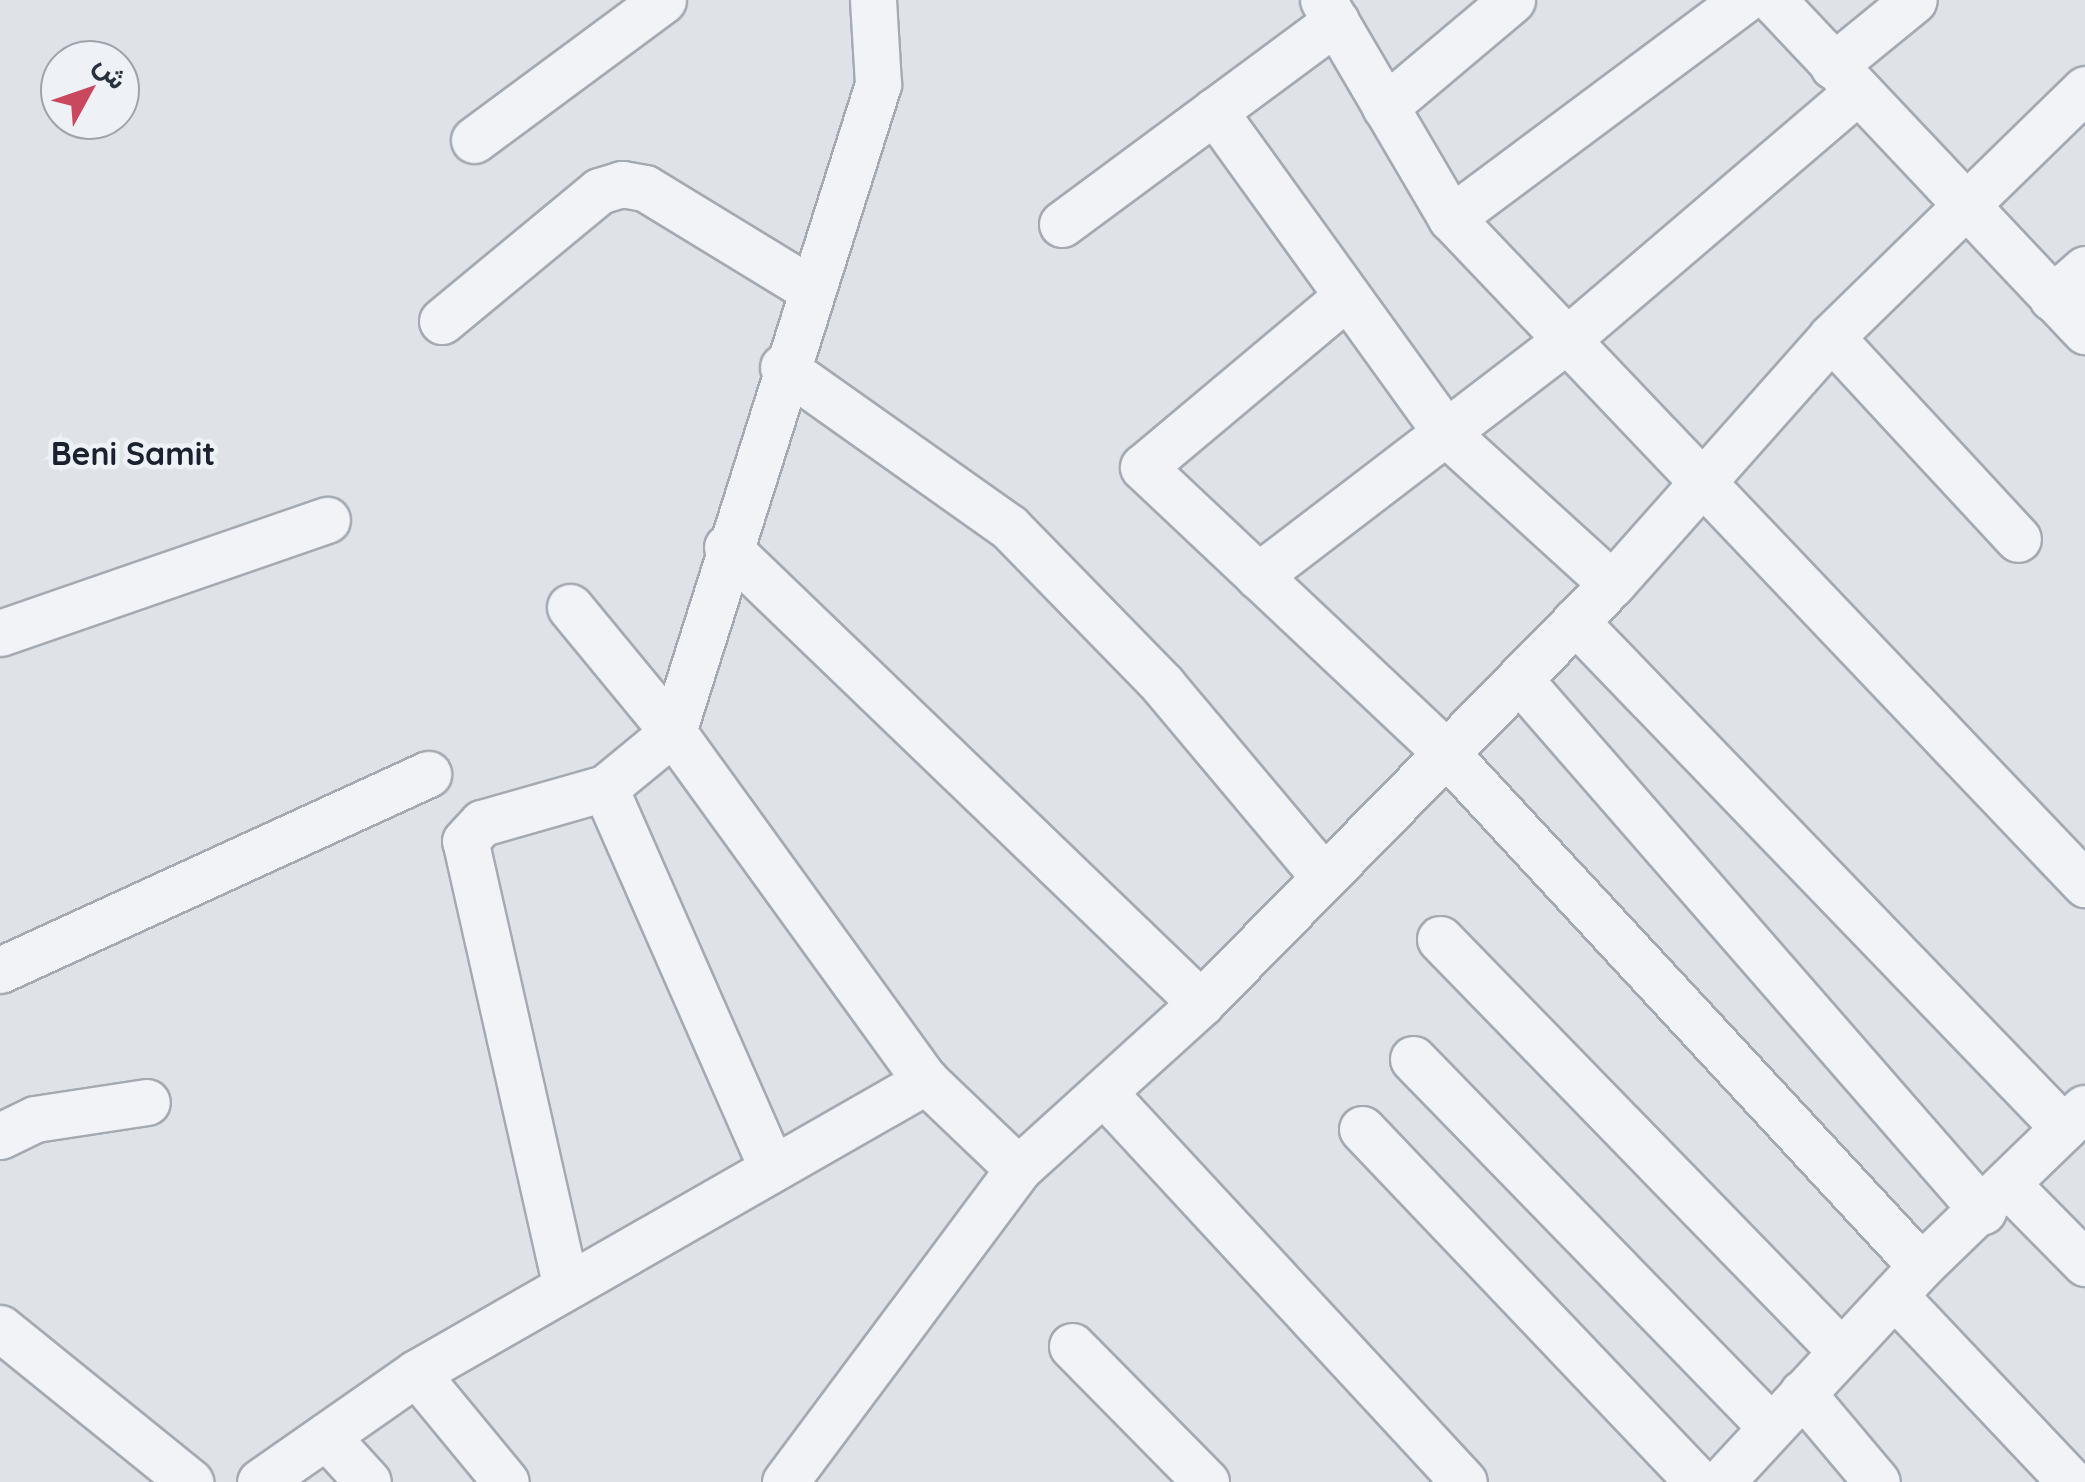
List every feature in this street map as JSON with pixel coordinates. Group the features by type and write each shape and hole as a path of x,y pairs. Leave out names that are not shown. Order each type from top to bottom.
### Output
{"street":[{"path":"474,140 662,0"},
{"path":"565,1283 465,840 482,823 606,788 672,732 808,287 878,84 873,0"},
{"path":"1386,107 1512,0"},
{"path":"1451,218 1744,0"},
{"path":"1772,0 1960,208 2085,331"},
{"path":"1258,576 1564,342 1845,79 1914,0"},
{"path":"1062,224 1214,111 1329,11 1451,218 1698,486 2085,884"},
{"path":"784,1482 1018,1169 1201,1003 1612,584 1832,336 2085,89"},
{"path":"1214,111 1446,432 1612,584"},
{"path":"442,321 598,192 622,184 645,188 808,287"},
{"path":"2052,298 2085,269"},
{"path":"1347,296 1143,467 1446,753 1907,1280 2071,1482"},
{"path":"1832,336 2018,539"},
{"path":"784,366 1009,527 1162,684 1324,877"},
{"path":"5,622 327,520"},
{"path":"727,547 1201,1003"},
{"path":"570,607 672,732 926,1081 1018,1169"},
{"path":"1575,621 2074,1118 1996,1198 1907,1280 1721,1482"},
{"path":"1519,678 1996,1198 2085,1263"},
{"path":"0,970 428,774"},
{"path":"606,788 770,1167"},
{"path":"1440,939 1841,1351"},
{"path":"1414,1059 1770,1427"},
{"path":"260,1482 416,1372 565,1283 926,1081"},
{"path":"1104,1092 1464,1482"},
{"path":"0,1136 35,1119 147,1102"},
{"path":"1362,1129 1698,1482"},
{"path":"0,1328 190,1482"},
{"path":"1072,1346 1206,1482"},
{"path":"416,1372 506,1482"},
{"path":"1802,1393 1877,1482"},
{"path":"326,1436 368,1482"}],"district":[{"name":"Beni Samit","path":"133,453"}]}
